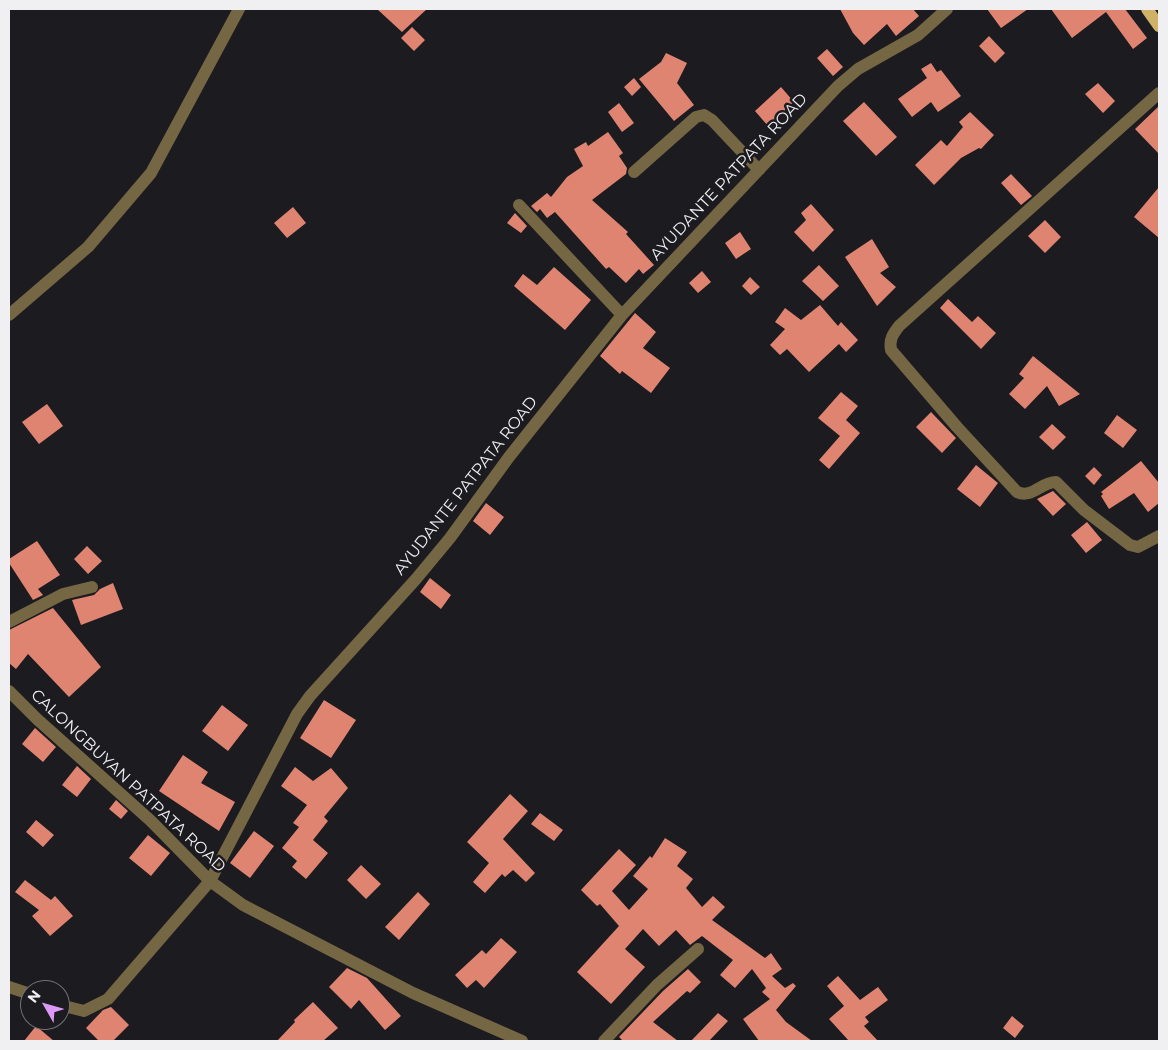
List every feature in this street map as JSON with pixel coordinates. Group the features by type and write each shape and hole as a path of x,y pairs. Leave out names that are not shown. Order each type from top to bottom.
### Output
{"main road":[{"path":"1147,9 1159,26"}],"street":[{"path":"9,315 88,247 151,173 239,9"},
{"name":"AYUDANTE PATPATA ROAD","path":"70,1008 84,1011 108,999 210,881 297,714 310,696 438,551 508,457 622,315 838,86 858,69 918,35 947,9"},
{"path":"1159,93 899,326 892,335 890,342 892,350 951,420 1016,492 1030,494 1048,483 1056,482 1084,510 1130,545 1138,547 1159,536"},
{"path":"634,172 696,117 704,115 712,120 759,170"},
{"path":"519,204 622,315"},
{"path":"9,622 63,594 92,587"},
{"name":"CALONGBUYAN PATPATA ROAD","path":"9,691 37,719 151,821 210,881 244,904 413,993 522,1041"},
{"path":"604,1041 651,991 698,950"}],"building":[{"path":"377,9 427,9 402,32"},
{"path":"840,9 913,9 919,16 896,36 887,24 864,45 853,33"},
{"path":"987,9 1028,9 1001,28"},
{"path":"1051,9 1125,9 1147,38 1133,49 1106,12 1072,38"},
{"path":"412,27 425,40 414,51 401,38"},
{"path":"989,36 1005,53 995,63 979,46"},
{"path":"827,49 843,67 833,76 817,58"},
{"path":"666,53 687,63 677,83 694,105 674,121 639,79 661,62"},
{"path":"931,63 937,72 941,70 961,96 938,112 931,102 912,117 898,99 927,78 921,69"},
{"path":"634,78 641,87 632,96 624,87"},
{"path":"1098,83 1115,101 1103,113 1085,94"},
{"path":"781,87 794,102 768,126 755,111"},
{"path":"864,102 897,137 876,156 843,121"},
{"path":"619,103 634,123 622,132 608,112"},
{"path":"1159,106 1159,154 1135,129"},
{"path":"970,112 994,135 981,149 979,148 961,158 934,185 915,165 941,140 947,146 963,127 959,122"},
{"path":"608,132 623,153 619,156 627,168 626,174 592,200 628,232 626,234 654,265 643,274 639,269 626,283 609,267 606,269 555,212 547,218 540,209 537,212 531,206 547,193 551,197 567,177 583,166 574,149 586,142 588,146"},
{"path":"1011,174 1032,196 1021,205 1001,183"},
{"path":"1159,187 1159,238 1134,217"},
{"path":"811,204 834,230 813,252 794,232 806,220 801,213"},
{"path":"293,207 306,223 287,238 274,223"},
{"path":"515,213 527,226 521,233 507,223"},
{"path":"1045,220 1061,237 1045,253 1028,236"},
{"path":"740,232 751,249 736,259 725,243"},
{"path":"872,239 889,267 880,273 896,287 877,306 845,257"},
{"path":"819,265 839,286 823,301 802,281"},
{"path":"554,267 591,300 565,330 514,286 523,274 537,285"},
{"path":"702,271 711,282 698,293 689,283"},
{"path":"750,277 760,287 751,295 742,286"},
{"path":"948,299 972,322 978,316 996,333 981,349 940,308"},
{"path":"820,305 838,326 841,322 858,340 846,352 839,344 809,372 787,349 780,355 770,345 785,329 775,322 785,308 801,320"},
{"path":"635,313 656,332 643,348 670,368 651,393 622,371 620,374 600,356"},
{"path":"1033,356 1080,394 1059,406 1047,386 1025,409 1009,394 1024,378 1019,374"},
{"path":"841,392 858,406 846,420 860,433 829,469 819,460 840,436 818,418"},
{"path":"47,404 63,426 39,444 22,422"},
{"path":"931,412 956,438 942,453 916,427"},
{"path":"1117,415 1137,430 1123,448 1104,433"},
{"path":"1052,424 1066,437 1053,450 1039,437"},
{"path":"1141,461 1159,483 1159,503 1148,512 1134,493 1109,509 1101,496 1103,494 1101,492"},
{"path":"976,465 998,483 980,507 957,489"},
{"path":"1094,467 1102,475 1094,485 1085,476"},
{"path":"1053,491 1066,504 1053,516 1037,499"},
{"path":"486,503 504,517 490,535 473,521"},
{"path":"1087,522 1102,540 1086,553 1071,535"},
{"path":"37,541 60,575 38,589 43,595 33,600 9,563 9,559"},
{"path":"87,546 102,561 88,574 74,559"},
{"path":"430,578 451,595 441,609 420,592"},
{"path":"113,583 123,609 81,625 72,600 94,595 100,589"},
{"path":"53,608 101,667 69,697 28,654 16,669 9,663 9,630"},
{"path":"324,700 356,720 331,758 300,738"},
{"path":"222,705 248,725 228,751 202,731"},
{"path":"35,728 56,747 43,762 22,744"},
{"path":"183,755 208,772 201,783 235,802 219,831 159,791"},
{"path":"77,766 91,779 77,797 62,785"},
{"path":"295,767 313,781 331,768 348,788 324,817 328,821 313,840 328,853 306,879 292,867 297,861 282,848 299,827 293,823 307,805 281,786"},
{"path":"510,794 528,811 503,839 535,873 526,882 513,870 505,877 502,874 485,893 473,882 489,863 467,842"},
{"path":"116,800 128,811 121,819 109,809"},
{"path":"540,813 563,830 554,841 531,824"},
{"path":"36,820 54,835 43,847 26,832"},
{"path":"254,831 274,846 250,878 230,863"},
{"path":"148,835 170,853 151,876 129,858"},
{"path":"665,838 687,852 677,866 693,879 686,888 702,907 713,896 725,907 712,920 765,958 771,953 782,969 772,976 785,988 793,983 796,986 776,1010 786,1022 812,1041 759,1041 743,1019 770,999 762,992 766,988 752,969 735,988 720,975 733,960 702,936 690,945 676,930 659,946 643,929 625,949 645,967 611,1004 577,972 619,926 600,904 597,906 581,890 619,849 636,865 612,891 629,910 648,889 633,876 650,856 652,858"},
{"path":"361,865 381,884 366,899 347,880"},
{"path":"25,880 51,900 55,896 73,916 50,936 32,916 39,910 15,892"},
{"path":"418,892 430,904 399,940 385,927"},
{"path":"501,938 517,952 484,988 476,980 467,988 455,975 482,950 486,954"},
{"path":"347,968 367,978 401,1016 385,1030 359,1000 351,1009 329,987"},
{"path":"688,969 701,982 690,993 687,991 653,1022 678,1041 623,1041 619,1037 663,991"},
{"path":"838,976 860,1000 878,987 888,1000 865,1017 869,1022 864,1026 878,1041 849,1041 829,1019 844,1006 827,986"},
{"path":"313,1002 338,1028 323,1041 277,1041 295,1022 294,1020"},
{"path":"111,1007 129,1025 113,1041 99,1041 86,1028 103,1010"},
{"path":"718,1013 728,1021 709,1041 691,1041"},
{"path":"1012,1016 1024,1026 1015,1038 1003,1028"},
{"path":"33,1030 41,1030 54,1041 24,1041"}]}
